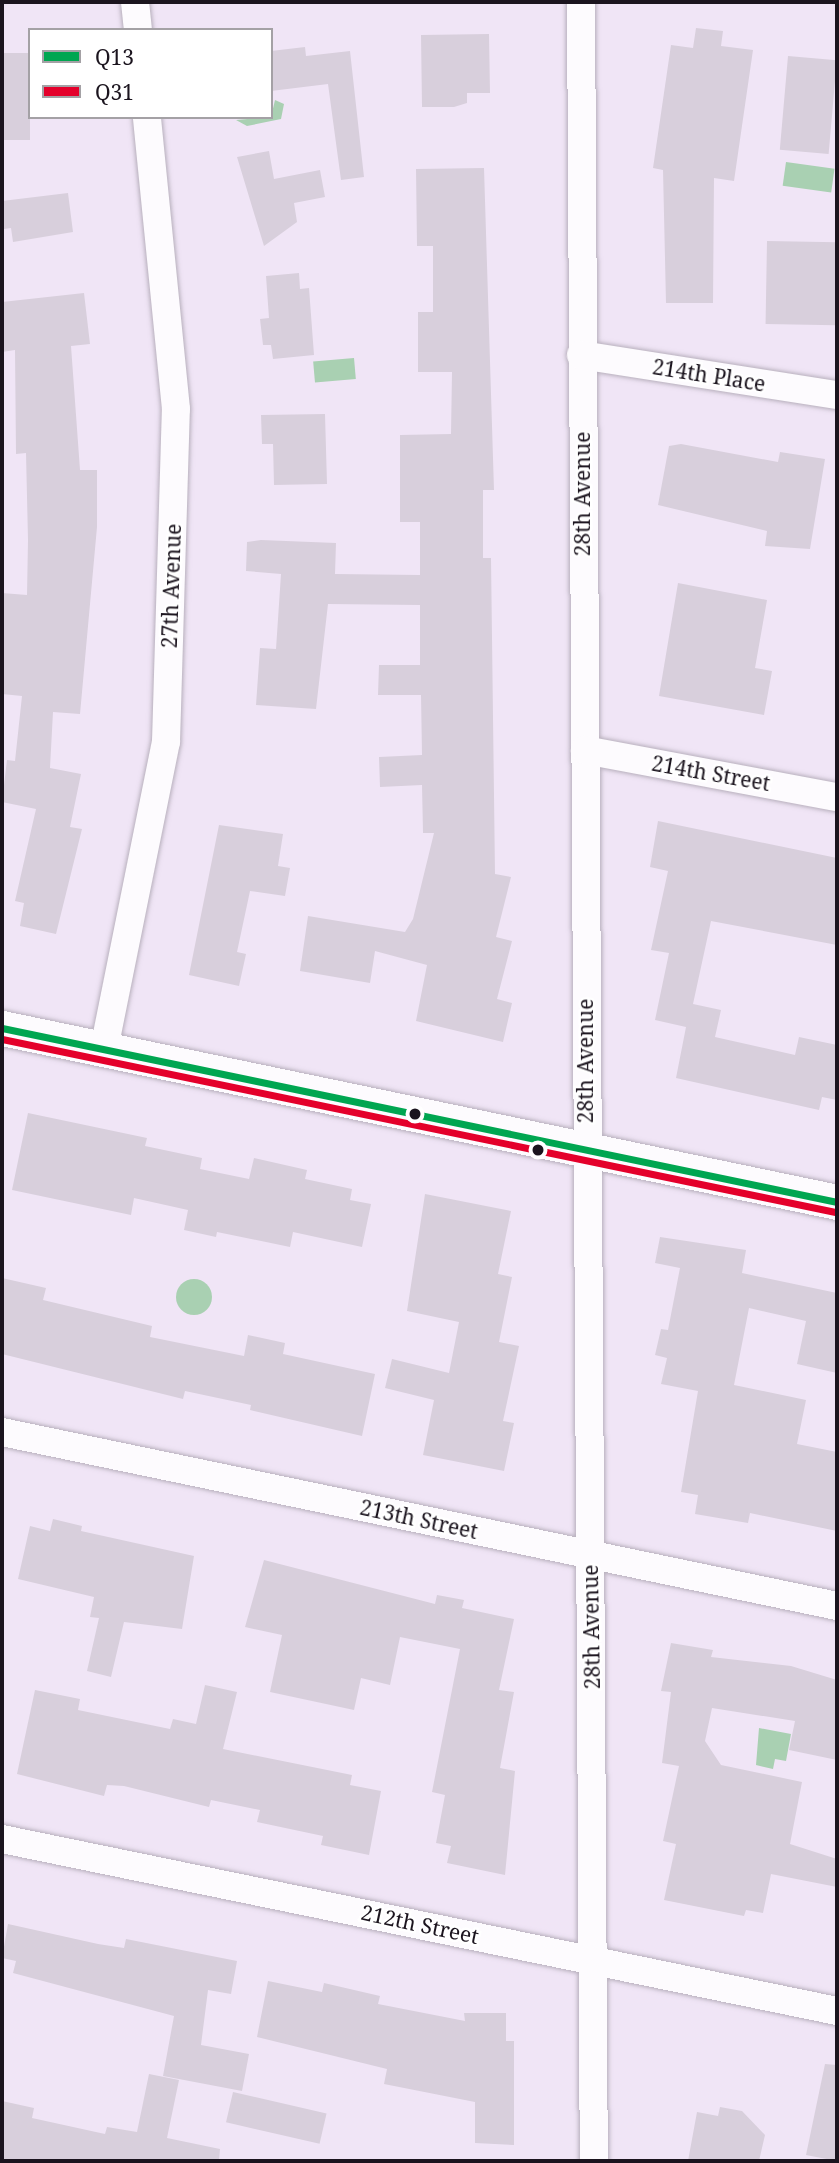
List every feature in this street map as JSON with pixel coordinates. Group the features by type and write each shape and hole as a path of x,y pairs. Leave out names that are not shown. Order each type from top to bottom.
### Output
{"street":[{"path":"135,2 138,28"},
{"name":"28th Avenue","path":"581,2 581,355 594,2161"},
{"name":"27th Avenue","path":"104,1049 166,742 176,409 146,119"},
{"name":"214th Place","path":"581,355 837,395"},
{"name":"214th Street","path":"584,750 837,797"},
{"path":"2,1028 837,1202"},
{"name":"213th Street","path":"2,1432 837,1606"},
{"name":"212th Street","path":"2,1839 837,2011"}],"shaded area":[{"path":"275,100 284,104 281,119 247,126 236,120 273,119"},
{"path":"786,162 835,169 831,193 783,186"},
{"path":"354,358 356,379 315,382 313,362"},
{"path":"194,1279 207,1284 212,1297 207,1310 194,1315 181,1310 176,1297 181,1284"},
{"path":"759,1728 791,1734 786,1761 775,1759 773,1769 756,1765"}],"building":[{"path":"696,28 723,31 721,46 753,50 734,181 714,178 713,303 666,303 663,170 653,168 671,45 693,48"},
{"path":"489,34 490,93 467,93 467,103 454,107 422,107 421,35"},
{"path":"305,47 306,56 350,51 364,177 341,180 328,84 273,91 273,51"},
{"path":"2,53 28,53 30,140 2,140"},
{"path":"788,56 837,60 829,154 780,150"},
{"path":"269,151 274,179 320,170 325,197 294,203 297,222 264,246 237,157"},
{"path":"484,168 494,490 483,490 483,558 491,558 495,874 511,877 496,937 512,941 497,999 512,1003 503,1042 416,1021 427,965 375,951 370,983 300,971 308,916 405,932 413,919 434,833 423,833 422,785 380,787 379,757 422,755 421,695 378,695 379,665 420,665 420,605 328,604 316,709 256,705 260,648 276,649 281,574 246,571 247,542 261,540 336,543 335,574 420,575 420,522 400,522 400,435 451,434 452,372 418,372 418,312 433,312 433,246 417,246 416,169"},
{"path":"68,193 73,232 13,242 11,228 4,229 2,201"},
{"path":"767,241 837,242 836,325 766,324"},
{"path":"299,273 300,289 309,288 314,355 273,359 271,345 263,345 260,319 269,318 266,276"},
{"path":"84,293 90,344 71,346 80,470 97,470 97,527 80,714 53,712 50,768 81,774 70,827 82,829 56,934 20,926 24,903 15,901 36,809 2,802 7,760 15,761 22,696 2,694 2,593 27,595 28,540 26,453 16,454 15,350 2,352 2,302"},
{"path":"325,414 327,484 274,485 273,444 262,444 261,415"},
{"path":"681,444 778,462 780,452 825,459 810,549 765,546 767,531 658,505 669,446"},
{"path":"678,583 767,600 755,668 772,671 764,715 659,696"},
{"path":"658,821 837,858 837,945 711,921 693,1004 721,1010 715,1037 795,1055 799,1037 837,1045 837,1100 822,1097 819,1110 676,1078 686,1027 655,1020 669,953 651,950 668,871 650,867"},
{"path":"219,825 283,834 278,866 290,868 285,896 250,891 237,952 246,954 239,986 189,975"},
{"path":"28,1113 147,1138 145,1146 202,1158 200,1169 249,1179 254,1158 307,1170 305,1179 352,1189 350,1200 371,1204 362,1247 293,1232 290,1247 217,1232 216,1237 184,1230 188,1210 134,1198 131,1215 12,1190"},
{"path":"425,1194 511,1211 498,1274 512,1277 499,1342 519,1346 503,1421 514,1423 504,1471 423,1455 434,1400 385,1388 392,1359 449,1373 459,1322 407,1311"},
{"path":"660,1237 746,1250 742,1273 837,1293 837,1373 797,1364 806,1321 749,1308 734,1385 806,1400 797,1444 837,1452 837,1531 750,1513 748,1523 695,1514 698,1495 681,1492 698,1391 661,1384 667,1358 655,1355 661,1329 668,1330 680,1268 655,1263"},
{"path":"2,1278 46,1288 43,1300 152,1326 150,1337 244,1356 248,1335 285,1343 283,1354 375,1374 362,1436 250,1410 251,1405 185,1391 183,1399 2,1354"},
{"path":"53,1519 82,1526 81,1531 194,1556 182,1629 124,1622 111,1677 87,1671 99,1618 90,1617 94,1597 18,1579 30,1526 50,1531"},
{"path":"264,1560 435,1604 437,1595 464,1600 462,1608 514,1619 499,1690 514,1692 500,1768 515,1771 505,1875 447,1863 451,1846 436,1843 445,1795 432,1792 460,1649 400,1637 390,1685 361,1678 354,1710 270,1692 282,1635 245,1627"},
{"path":"671,1643 713,1650 711,1657 791,1666 837,1680 837,1760 789,1750 795,1721 712,1708 705,1741 721,1765 802,1782 790,1844 837,1859 837,1887 771,1874 763,1913 746,1910 744,1916 664,1900 676,1844 663,1841 679,1766 662,1763 671,1692 661,1691"},
{"path":"205,1685 237,1692 223,1749 352,1775 350,1785 381,1791 369,1855 321,1845 323,1836 257,1822 260,1810 211,1800 209,1807 124,1786 107,1785 104,1796 17,1774 35,1690 80,1699 78,1710 170,1729 173,1719 196,1724"},
{"path":"8,1924 98,1944 124,1948 126,1939 237,1961 231,1994 208,1990 201,2045 249,2054 242,2091 163,2076 174,2016 13,1973 16,1961 2,1958"},
{"path":"268,1981 322,1992 324,1983 380,1996 378,2004 465,2021 464,2013 506,2013 506,2041 514,2041 514,2145 475,2143 475,2102 384,2084 387,2069 257,2037"},
{"path":"825,2064 837,2065 837,2161 806,2155"},
{"path":"149,2074 179,2080 167,2138 220,2149 219,2161 2,2161 2,2101 34,2108 32,2118 105,2134 107,2127 137,2132"},
{"path":"233,2092 327,2114 320,2144 226,2122"},
{"path":"720,2107 742,2111 765,2135 759,2161 688,2161 697,2112 718,2116"}],"transit line":[{"name":"Q13","path":"2,1028 837,1202"},
{"name":"Q31","path":"2,1039 835,1212"}]}
